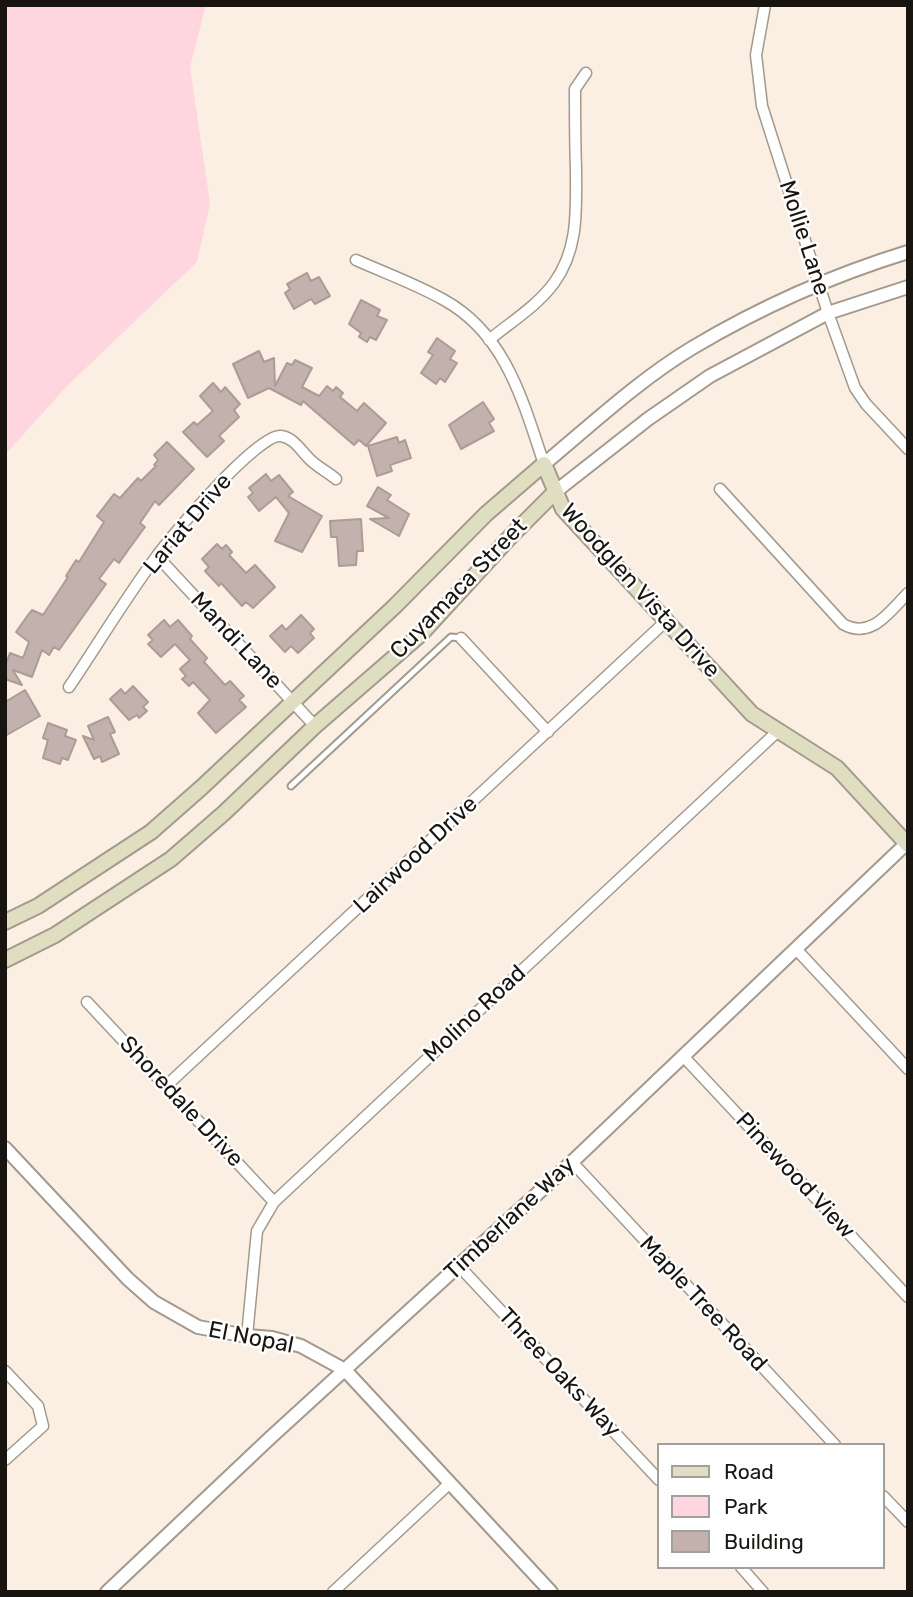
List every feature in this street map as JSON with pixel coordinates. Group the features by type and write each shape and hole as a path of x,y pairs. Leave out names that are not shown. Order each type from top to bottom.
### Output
{"main road":[{"name":"Woodglen Vista Drive","path":"544,464 563,509 752,714 837,768 907,843"},
{"name":"Cuyamaca Street","path":"5,922 38,906 151,832 404,598 486,514 544,464"},
{"name":"Cuyamaca Street","path":"5,960 55,935 171,859 315,726 421,634 555,492"}],"street":[{"name":"Mollie Lane","path":"765,5 756,55 758,89 844,363 855,388 866,404 908,449"},
{"path":"489,340 547,291 556,281 569,256 576,220 575,89 586,73"},
{"name":"Cuyamaca Street","path":"544,464 628,394 692,349 819,284 908,252"},
{"name":"Woodglen Vista Drive","path":"356,260 444,300 468,318 489,340 507,365 520,391 544,464"},
{"name":"Cuyamaca Street","path":"555,492 648,419 710,376 828,313 908,287"},
{"name":"Lariat Drive","path":"69,687 157,555 250,452 270,438 280,436 298,445 312,462 336,479"},
{"path":"720,489 843,624 862,630 873,627 908,593"},
{"name":"Mandi Lane","path":"157,555 315,726"},
{"name":"Lairwood Drive","path":"166,1086 665,622"},
{"path":"461,638 548,733"},
{"name":"Molino Road","path":"247,1336 257,1231 274,1202 778,731"},
{"name":"Timberlane Way","path":"107,1592 270,1438 572,1162 907,843"},
{"path":"796,949 908,1069"},
{"name":"Shoredale Drive","path":"87,1002 274,1202"},
{"name":"Pinewood View","path":"683,1056 908,1297"},
{"name":"El Nopal","path":"5,1148 128,1279 154,1302 198,1327 272,1338 301,1346 345,1370 551,1592"},
{"name":"Maple Tree Road","path":"572,1162 833,1443"},
{"name":"Three Oaks Way","path":"459,1266 657,1478"},
{"path":"5,1371 38,1406 43,1418 43,1426 5,1460"},
{"path":"333,1592 450,1483"},
{"path":"885,1498 908,1522"},
{"path":"742,1569 763,1592"}],"lane":[{"path":"291,786 451,637 461,638"}],"green space":[{"path":"5,5 206,5 190,67 210,204 197,262 66,387 5,455"}],"building":[{"path":"307,273 311,281 319,277 330,296 315,304 311,299 294,309 285,293 290,289 287,284"},
{"path":"361,300 380,310 377,316 387,320 376,340 370,337 367,342 359,337 361,333 349,324"},
{"path":"437,338 455,351 450,359 457,363 445,382 440,378 436,384 421,373 433,355 428,352"},
{"path":"259,351 264,362 274,358 275,386 287,363 292,365 295,360 312,368 302,387 319,396 327,386 333,391 336,387 343,393 340,397 357,411 364,403 386,423 366,446 359,440 354,445 303,401 301,405 269,388 248,398 233,364"},
{"path":"213,383 221,392 225,387 240,404 234,410 239,417 219,436 224,441 207,457 183,432 194,422 197,425 213,411 200,396"},
{"path":"483,402 494,419 489,423 494,431 461,449 449,425"},
{"path":"397,437 399,443 405,440 411,458 390,465 392,471 377,476 368,446"},
{"path":"167,442 194,469 159,505 155,501 140,523 145,527 119,563 114,559 99,579 106,584 59,650 54,647 49,655 42,650 32,677 13,670 22,685 5,679 5,657 7,661 10,653 23,658 29,642 16,632 32,610 43,615 76,560 79,562 104,522 97,516 114,494 120,498 138,478 141,481 156,466 154,465 158,460 154,455"},
{"path":"266,474 271,481 279,475 293,492 288,496 322,516 302,552 275,541 289,513 276,497 259,511 248,497 253,493 249,488"},
{"path":"378,487 391,495 387,500 409,514 399,536 370,519 389,518 367,506"},
{"path":"361,519 363,551 357,551 356,565 339,566 337,537 331,537 330,521"},
{"path":"217,544 222,549 226,545 232,552 229,555 246,573 255,565 275,587 253,608 246,602 242,606 221,583 219,586 205,571 209,567 202,559"},
{"path":"301,615 314,629 310,633 314,638 298,653 291,646 285,652 270,636 282,625 286,630"},
{"path":"164,620 170,627 178,620 207,658 204,662 225,685 230,681 244,696 239,700 246,707 216,733 198,713 210,700 193,682 189,686 182,679 186,676 180,669 190,660 175,644 161,657 148,644 153,640 148,635"},
{"path":"133,686 148,702 143,707 147,711 139,718 137,715 129,720 110,699 121,689 125,694"},
{"path":"25,690 40,716 5,736 5,702"},
{"path":"108,717 115,732 110,734 119,754 102,762 100,756 94,759 83,736 94,740 88,726"},
{"path":"48,723 67,730 65,736 76,740 68,760 62,758 60,764 43,758 48,740 43,738"}]}
